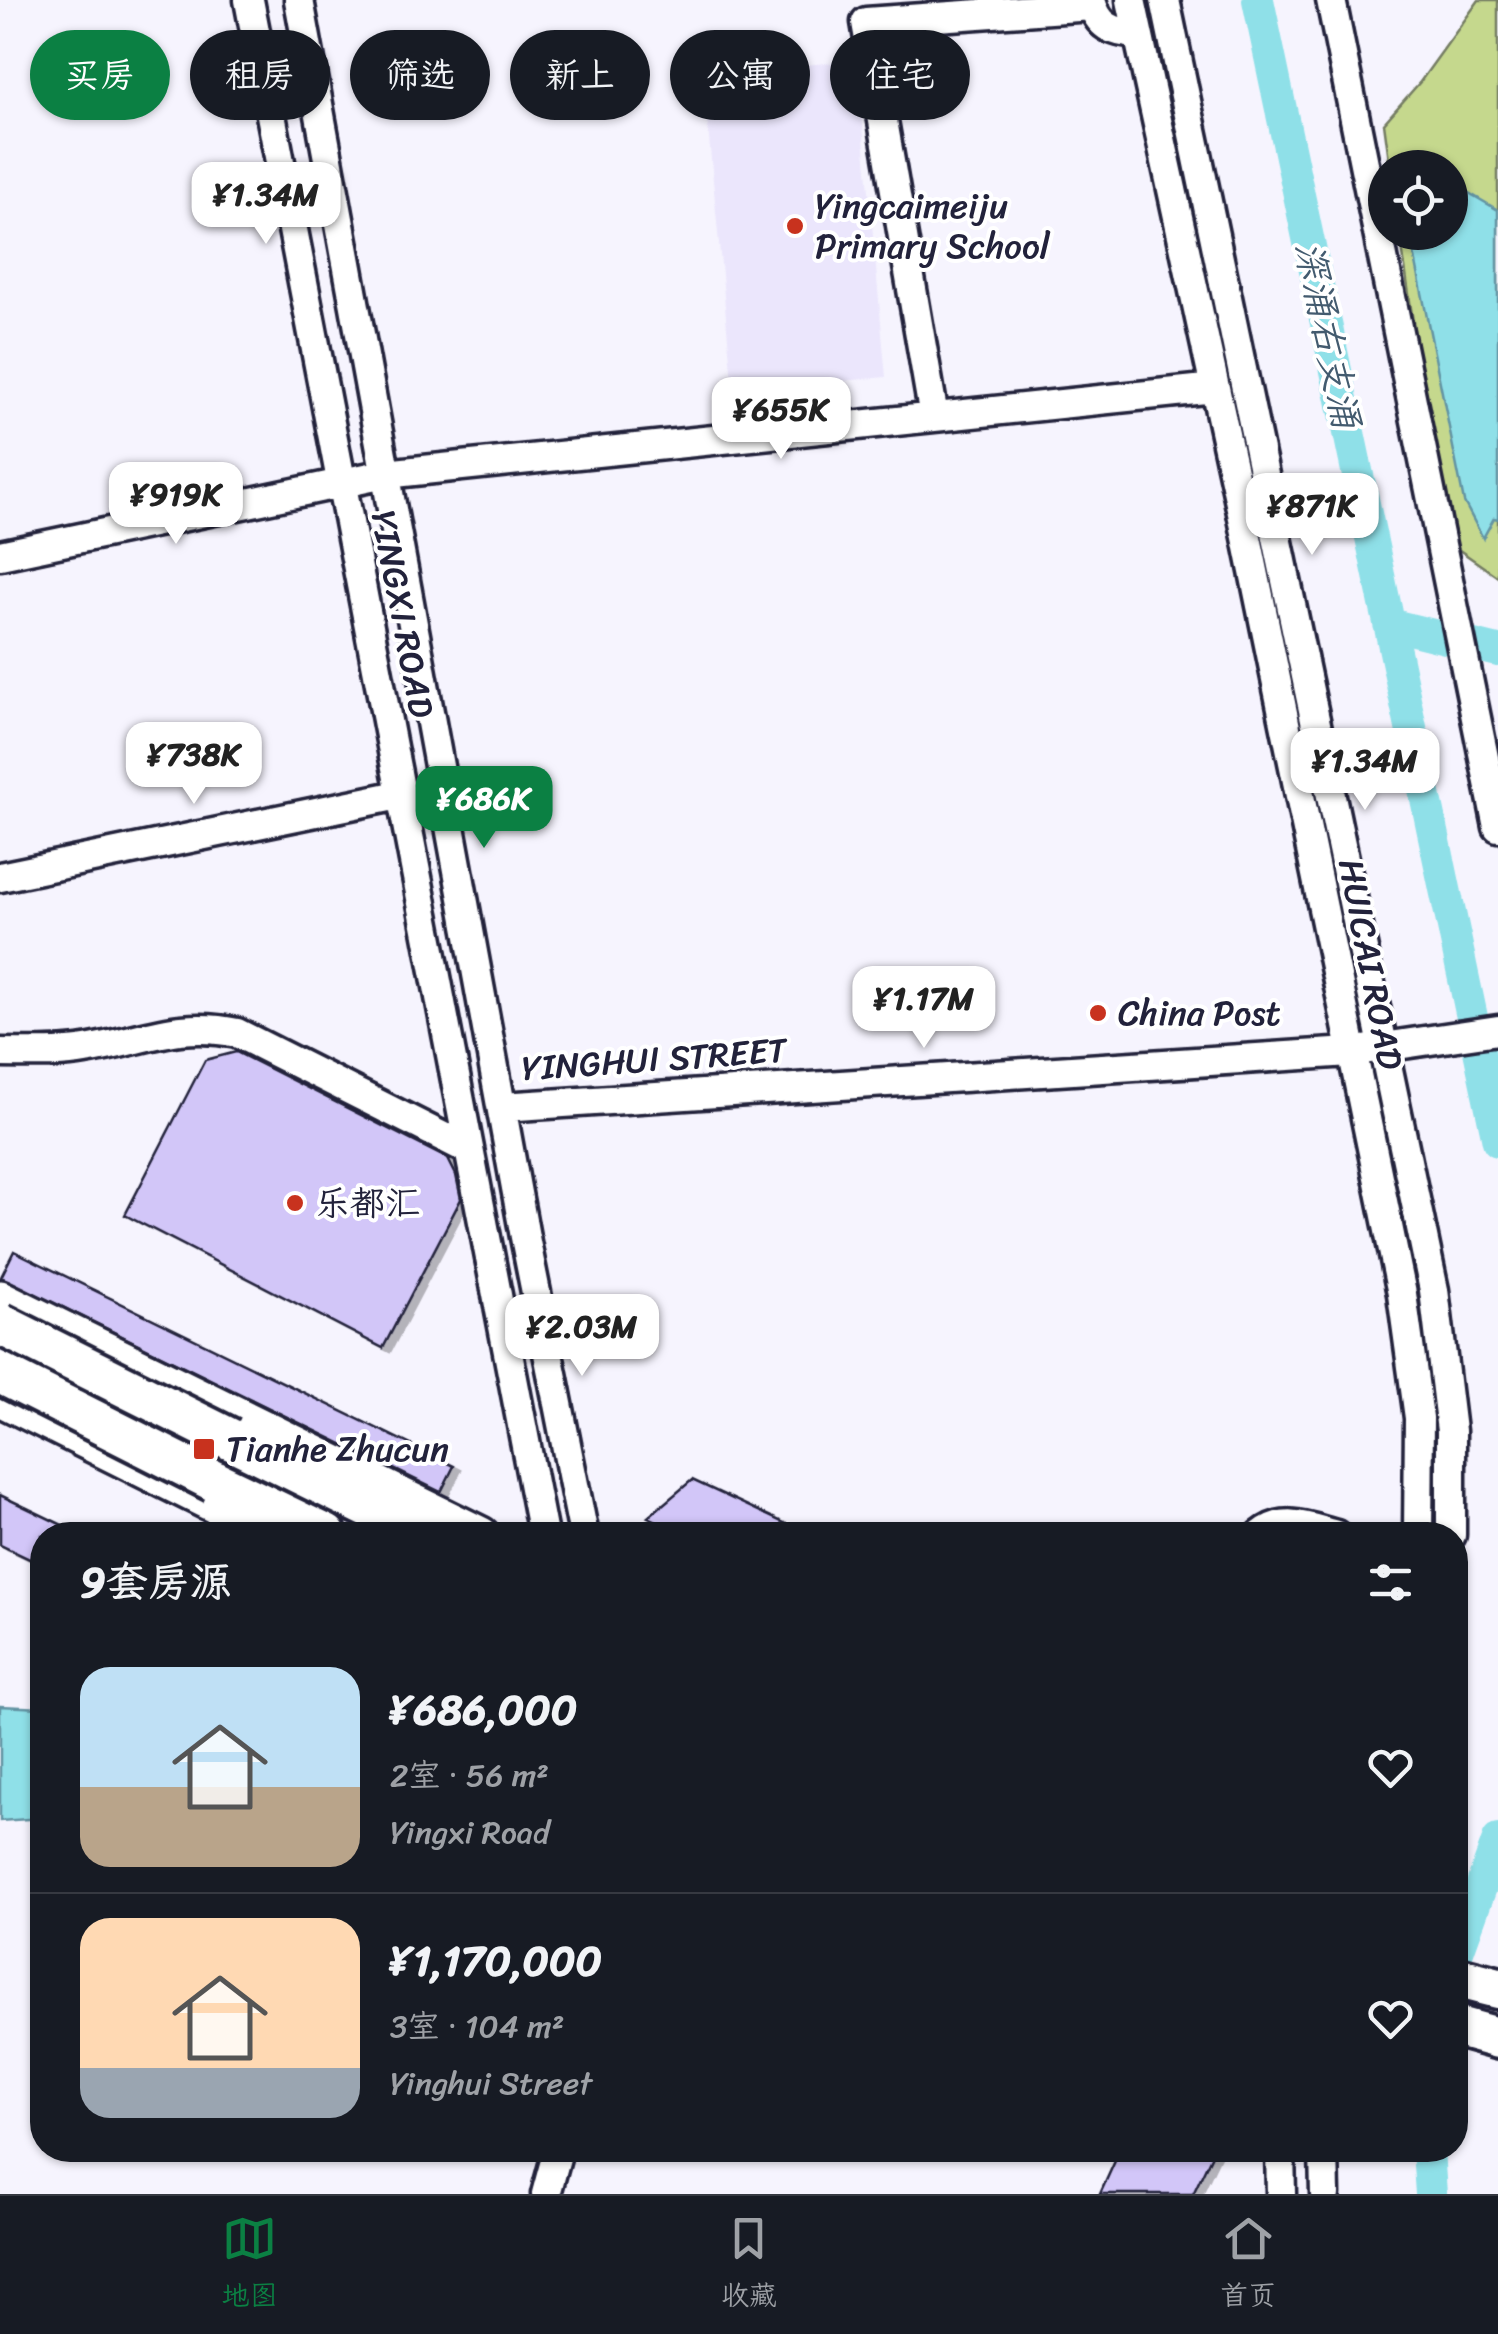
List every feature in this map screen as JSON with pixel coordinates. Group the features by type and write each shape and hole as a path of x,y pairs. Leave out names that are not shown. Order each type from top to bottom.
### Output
{"highway":[{"path":"0,1324 399,1522"},
{"path":"0,1374 299,1522"}],"main road":[{"path":"0,1298 455,1522"},
{"path":"39,1417 23,1380 28,1361 45,1344 86,1340"},
{"path":"0,1398 249,1522"}],"street":[{"name":"YINGXI ROAD","path":"249,0 541,1522"},
{"name":"YINGXI ROAD","path":"299,0 582,1522"},
{"name":"HUICAI ROAD","path":"1130,0 1260,598 1409,1334 1418,1418 1418,1522"},
{"name":"HUICAI ROAD","path":"1164,0 1442,1338 1451,1431 1450,1522"},
{"path":"1330,0 1498,827"},
{"path":"934,417 902,170 866,22 1091,3 1105,28 1138,34"},
{"path":"0,555 385,474 1215,388"},
{"path":"1248,543 1278,537"},
{"path":"1260,598 1290,592"},
{"path":"0,876 399,794"},
{"path":"0,1053 82,1051 170,1030 208,1027 237,1034 467,1150"},
{"name":"YINGHUI STREET","path":"502,1107 1350,1052 1498,1030"},
{"path":"1366,1123 1398,1116"},
{"path":"546,2194 555,2162"},
{"path":"1280,2162 1280,2194"},
{"path":"1324,2162 1325,2194"}],"shaded area":[{"name":"Yingcaimeiju Primary School","path":"830,63 830,120 862,120 886,377 733,391 707,120 810,120 810,65"}],"green space":[{"path":"1479,0 1498,0 1498,577 1445,540 1402,250 1468,250 1468,150 1388,150 1384,123 1420,82"}],"water":[{"path":"1468,192 1498,210 1498,519 1494,518 1483,538 1464,502 1413,250 1468,250"},
{"path":"0,1706 30,1707 30,1819 0,1821"}],"building":[{"name":"乐都汇","path":"236,1052 448,1159 456,1175 461,1199 383,1348 125,1215 205,1060"},
{"path":"14,1251 454,1466 441,1492 1,1277"},
{"path":"692,1480 782,1522 659,1522 648,1517"},
{"path":"0,1495 56,1522 30,1522 30,1559 0,1545"},
{"path":"1115,2162 1208,2162 1193,2194 1100,2194"}],"waterway":[{"name":"深涌右支涌","path":"1258,0 1498,1141"},
{"path":"1389,624 1498,651"},
{"name":"深涌右支涌","path":"1468,1923 1498,1840"},
{"name":"深涌右支涌","path":"1429,2162 1431,2194"}],"place":[{"name":"Yingcaimeiju Primary School","path":"795,226"},
{"name":"China Post","path":"1098,1013"},
{"name":"乐都汇","path":"295,1203"},
{"name":"Tianhe Zhucun","path":"204,1449"}]}
